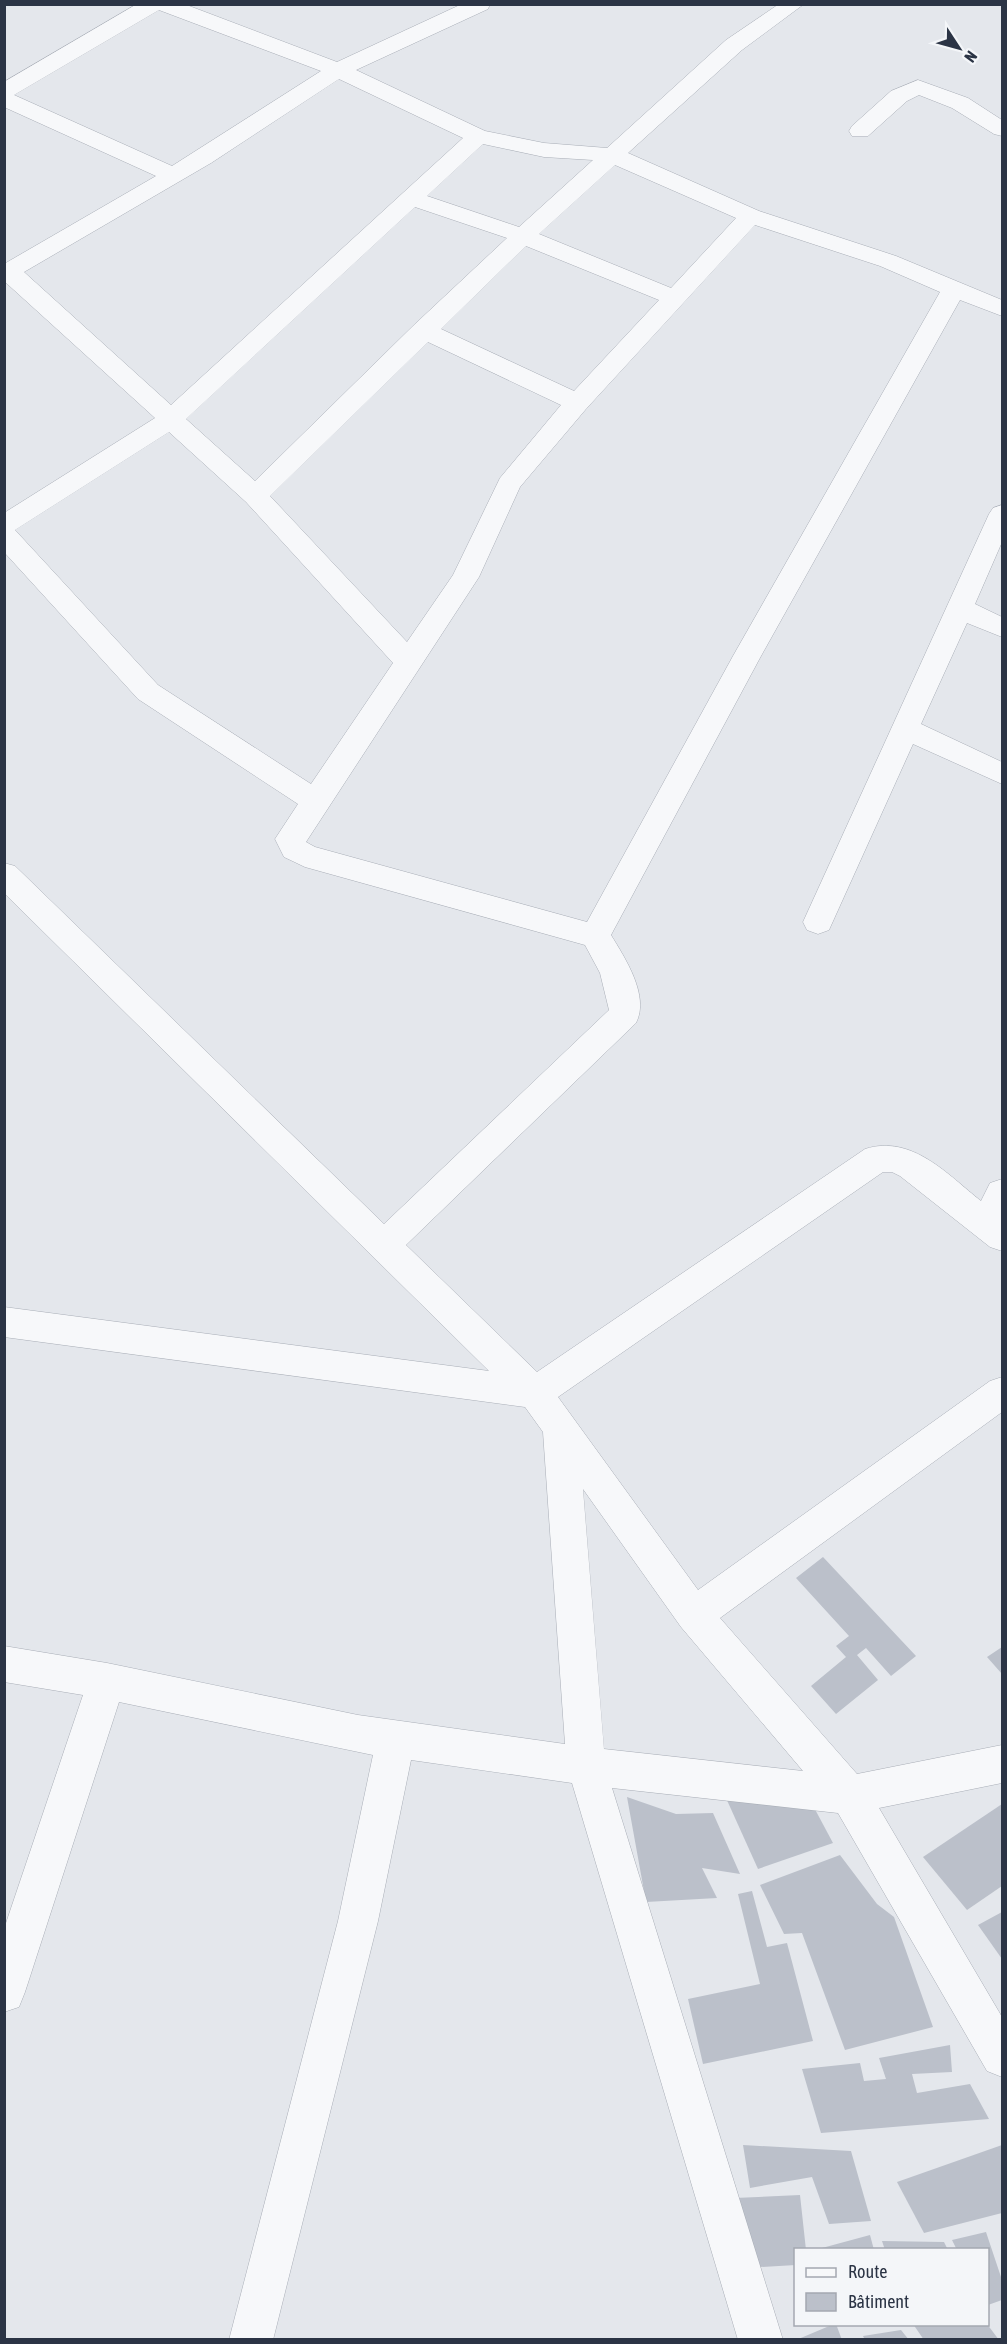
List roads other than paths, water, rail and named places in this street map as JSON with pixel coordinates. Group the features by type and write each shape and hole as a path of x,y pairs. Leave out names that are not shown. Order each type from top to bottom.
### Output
{"street":[{"path":"4,92 153,4"},
{"path":"162,4 338,70 478,136 544,150 612,155 751,216 888,261 1002,309"},
{"path":"408,661 255,496 7,272 173,175 338,70 480,4"},
{"path":"255,496 423,330 523,236 734,45 794,4"},
{"path":"4,66 28,79"},
{"path":"860,131 899,96 918,87 960,103 1002,129"},
{"path":"4,99 173,175"},
{"path":"4,525 170,420 478,136"},
{"path":"411,198 523,236 675,298"},
{"path":"384,1245 625,1014 624,992 616,967 595,936 305,856 295,849 291,839 465,577 509,483 577,403 751,216"},
{"path":"595,936 747,656 954,289"},
{"path":"423,330 577,403"},
{"path":"818,922 1002,514"},
{"path":"4,535 148,692 316,802"},
{"path":"960,608 1002,628"},
{"path":"906,729 1002,774"},
{"path":"4,874 535,1393 694,1615 849,1795 1002,2056"},
{"path":"4,1322 535,1393 877,1159 895,1158 912,1166 994,1230 1002,1193"},
{"path":"694,1615 1002,1392"},
{"path":"560,1428 586,1766 761,2340"},
{"path":"4,1664 106,1681 358,1734 586,1766 849,1795 1002,1764"},
{"path":"4,1992 106,1681"},
{"path":"251,2340 358,1921 396,1738"}]}
